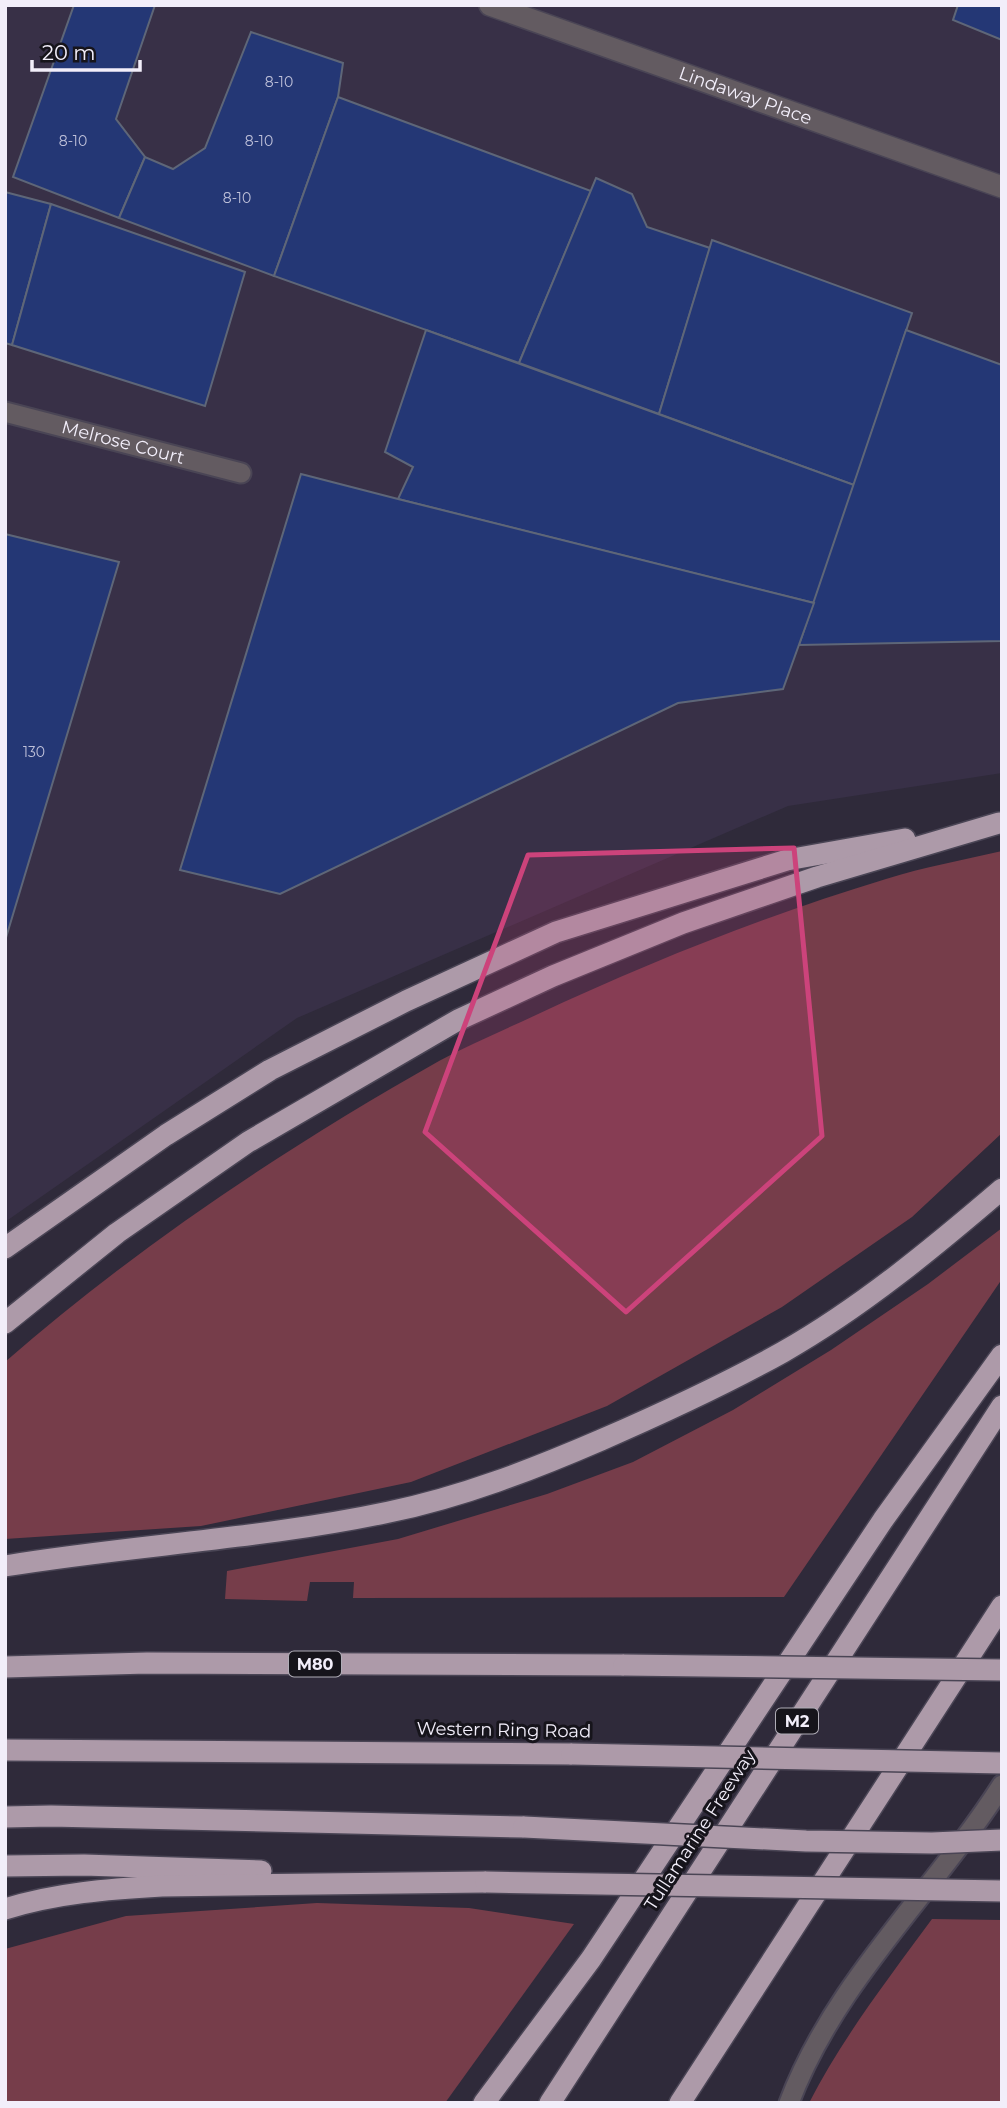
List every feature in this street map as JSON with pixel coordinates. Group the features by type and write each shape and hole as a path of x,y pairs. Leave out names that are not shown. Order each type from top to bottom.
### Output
{"highway":[{"path":"5,1248 166,1135 271,1070 406,1001 556,932 787,860 1000,823"},
{"path":"5,1323 117,1233 248,1142 458,1020 553,976 683,923 817,877 1000,823"},
{"path":"5,1566 64,1556 192,1543 391,1512 468,1490 557,1458 650,1419 784,1351 912,1264 1002,1189"},
{"path":"484,2103 591,1959 883,1520 1002,1355"},
{"name":"Tullamarine Freeway","path":"550,2103 1002,1406"},
{"path":"680,2103 1002,1606"},
{"name":"M80","path":"5,1667 147,1663 1002,1670"},
{"name":"Western Ring Road","path":"5,1750 572,1754 1002,1763"},
{"path":"5,1817 64,1816 524,1827 806,1841 932,1843 1002,1840"},
{"path":"5,1866 163,1867 486,1882"},
{"path":"5,1909 64,1895 162,1885 486,1882 1002,1891"}],"street":[{"name":"Lindaway Place","path":"490,5 1002,187"}],"lane":[{"name":"Melrose Court","path":"5,412 242,473"},
{"path":"789,2103 801,2071 849,1989 1002,1785"}],"highlighted area":[{"path":"794,848 822,1136 626,1312 425,1132 528,855"}],"shaded area":[{"path":"5,5 1002,5 1002,773 788,806 297,1018 5,1222"},
{"path":"1002,851 1002,1133 912,1217 782,1307 607,1406 411,1482 201,1526 5,1539 5,1362 107,1278 214,1201 325,1128 439,1061 579,995 665,958 841,893 929,867"},
{"path":"1002,1228 1002,1279 784,1597 353,1598 354,1582 310,1582 307,1601 225,1599 227,1571 398,1539 547,1494 633,1462 733,1410 831,1350 928,1284"},
{"path":"317,1903 469,1908 574,1924 445,2103 5,2103 5,1949 126,1916"},
{"path":"932,1919 1002,1920 1002,2103 809,2103 851,2032"}],"building":[{"path":"74,5 155,5 116,119 145,157 119,218 13,177"},
{"path":"958,5 1002,5 1002,40 953,20"},
{"path":"251,32 343,63 338,97 274,276 119,218 145,157 173,169 205,148"},
{"path":"338,97 591,191 519,363 274,276"},
{"path":"596,178 632,194 647,227 710,248 659,414 519,363"},
{"path":"5,192 51,204 12,345 5,343"},
{"path":"51,204 245,272 205,406 12,345"},
{"path":"712,240 912,313 854,485 659,414"},
{"path":"426,330 854,485 814,603 398,499 413,467 385,452"},
{"path":"906,330 1002,365 1002,641 799,645"},
{"path":"301,474 814,603 783,689 678,703 280,894 180,870"},
{"path":"5,534 119,562 5,941"}]}
